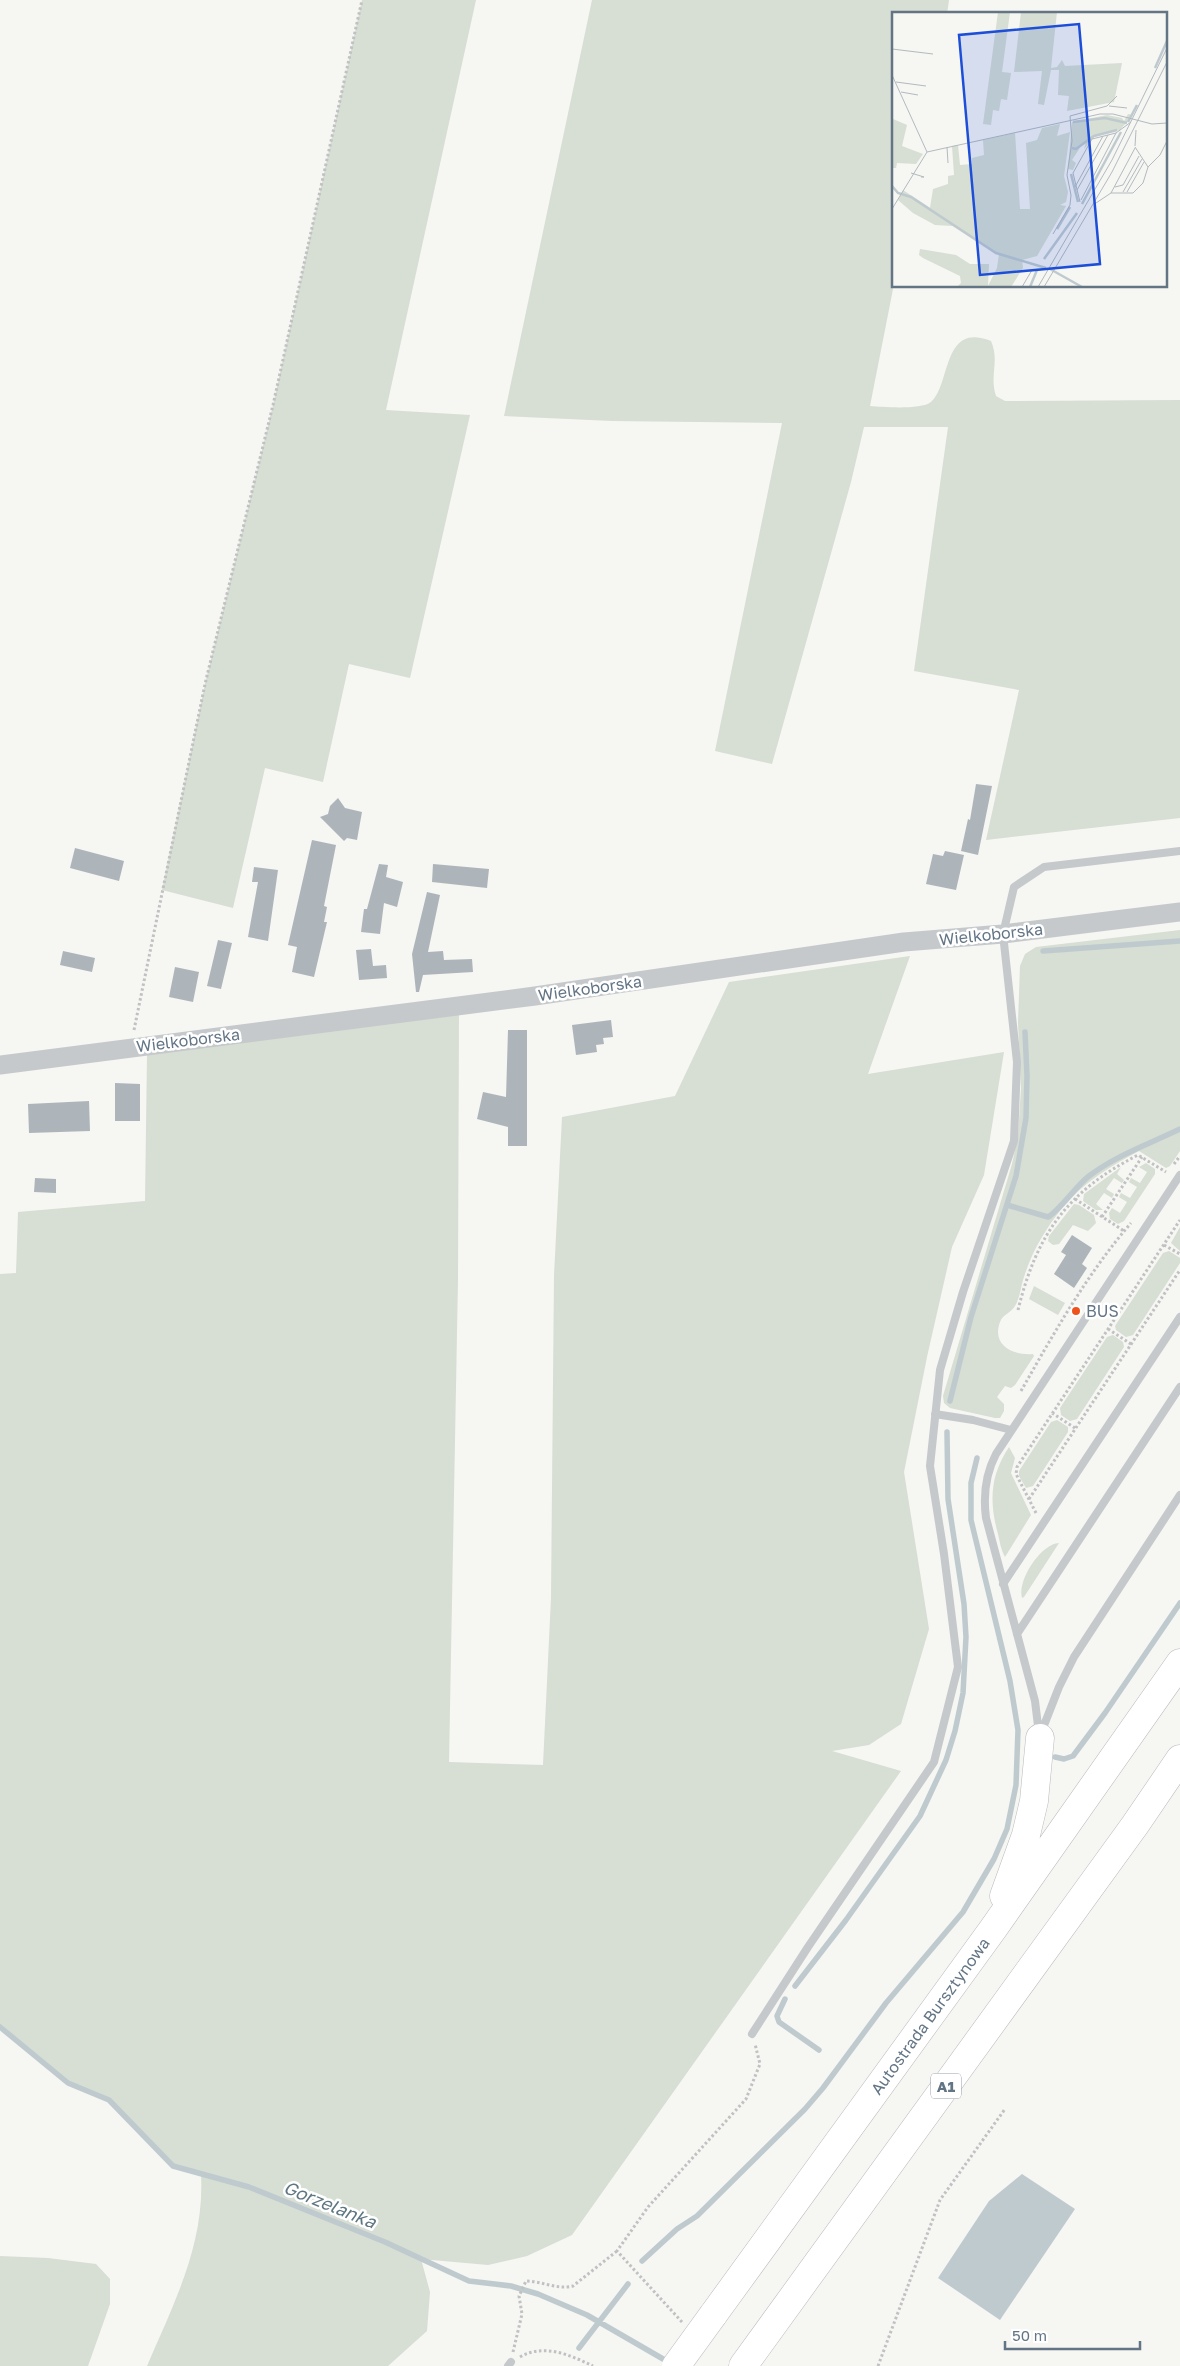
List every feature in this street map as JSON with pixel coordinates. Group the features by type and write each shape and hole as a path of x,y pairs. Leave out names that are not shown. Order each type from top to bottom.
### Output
{"highway":[{"name":"Autostrada Bursztynowa","path":"676,2366 993,1929 1180,1663"},
{"path":"993,1929 1028,1826 1034,1801 1040,1738"},
{"name":"A1","path":"750,2356 1135,1825 1180,1759"},
{"path":"1135,1825 1180,1777"}],"street":[{"name":"Wielkoborska","path":"0,1065 535,996 904,942 1004,934 1180,912"}],"lane":[{"path":"752,2034 808,1947 934,1762 958,1667 930,1466 943,1362 963,1292 1014,1141 1017,1062 1004,934 1014,887 1044,867 1180,851"},
{"path":"1040,1738 1035,1702 986,1518 984,1500 989,1467 1011,1430 1180,1175"},
{"path":"1004,1584 1180,1317"},
{"path":"1017,1634 1180,1387"},
{"path":"936,1414 973,1420 1011,1430"},
{"path":"1040,1738 1059,1687 1074,1657 1180,1495"}],"path":[{"path":"130,1048 205,684 273,405 362,0"},
{"path":"1018,1310 1027,1274 1042,1243 1075,1199 1107,1173 1138,1155 1166,1172"},
{"path":"1161,1180 1180,1156"},
{"path":"1102,1217 1142,1157"},
{"path":"1075,1199 1124,1231"},
{"path":"1018,1396 1043,1348 1102,1260 1136,1217"},
{"path":"1036,1514 1015,1471 1180,1220"},
{"path":"1164,1244 1180,1254"},
{"path":"1028,1499 1180,1270"},
{"path":"1108,1329 1131,1344"},
{"path":"1052,1413 1076,1428"},
{"path":"510,2364 522,2314 519,2296 526,2281 539,2281 566,2288 573,2286 617,2251 648,2207 746,2099 760,2064 752,2034"},
{"path":"878,2366 940,2200 1005,2108"},
{"path":"617,2251 687,2327"},
{"path":"510,2364 532,2350 564,2352 593,2366"}],"shaded area":[{"path":"362,0 476,0 386,410 470,415 410,678 349,664 323,782 265,768 233,908 162,890 205,684 273,405"},
{"path":"592,0 949,0 947,12 892,12 893,288 870,406 911,407 926,405 931,402 937,394 956,347 964,340 975,337 991,341 995,356 994,388 996,396 1005,401 1180,400 1180,818 986,840 1019,690 914,671 948,427 864,427 851,482 772,764 715,751 782,423 612,421 504,416"},
{"path":"1180,930 1180,1151 1170,1166 1166,1168 1139,1151 1098,1175 1071,1198 1051,1223 1035,1249 1027,1267 1015,1306 1000,1322 999,1337 1001,1343 1006,1348 1019,1353 1033,1354 1034,1356 1015,1385 1011,1388 1005,1386 997,1397 1004,1404 1004,1411 1000,1418 950,1408 944,1403 943,1396 1012,1164 1018,1136 1021,1088 1018,1023 1020,966 1025,954 1036,947"},
{"path":"910,956 868,1074 1004,1052 984,1175 952,1247 904,1472 929,1629 901,1724 869,1745 832,1751 901,1771 572,2235 527,2256 488,2265 421,2259 430,2292 427,2331 388,2366 147,2366 177,2296 193,2249 201,2200 201,2174 173,2166 109,2100 68,2083 0,2027 0,1274 16,1273 18,1212 145,1201 147,1055 459,1013 458,1279 449,1762 543,1765 551,1598 554,1276 562,1117 675,1096 729,982"},
{"path":"1146,1163 1155,1169 1155,1174 1124,1221 1118,1224 1110,1219 1109,1213 1112,1208 1120,1213 1127,1202 1119,1197 1121,1193 1130,1198 1137,1187 1129,1182 1131,1178 1140,1183 1147,1172 1139,1167"},
{"path":"1121,1167 1117,1174 1124,1180 1122,1183 1114,1178 1106,1189 1114,1194 1112,1198 1104,1193 1096,1204 1103,1210 1096,1210 1083,1201 1084,1194"},
{"path":"1074,1204 1079,1205 1094,1215 1096,1223 1088,1231 1073,1225 1059,1244 1053,1245 1048,1241 1049,1236"},
{"path":"1180,1227 1180,1251 1171,1243"},
{"path":"1169,1251 1180,1258 1180,1263 1133,1335 1126,1337 1116,1330 1115,1326 1163,1253"},
{"path":"1034,1286 1065,1303 1058,1315 1029,1299"},
{"path":"1113,1335 1123,1342 1124,1347 1077,1419 1070,1421 1061,1415 1060,1408 1107,1337"},
{"path":"1057,1420 1068,1427 1068,1432 1033,1486 1026,1488 1019,1476 1019,1471 1051,1422"},
{"path":"1009,1447 1015,1458 1011,1473 1031,1515 1005,1557 993,1511 993,1489 998,1468"},
{"path":"1059,1543 1022,1598 1023,1582 1032,1564 1045,1549"},
{"path":"1022,2174 1075,2209 1000,2320 938,2278 989,2201"},
{"path":"0,2256 48,2258 96,2264 110,2279 110,2304 88,2366 0,2366"}],"building":[{"path":"976,784 992,786 978,855 961,851 968,819 970,820"},
{"path":"338,798 345,808 362,812 357,840 347,838 344,841 320,817 328,814 330,806"},
{"path":"312,840 336,845 324,906 327,907 324,922 327,922 314,977 292,972 297,947 288,945"},
{"path":"75,848 124,861 119,881 70,868"},
{"path":"945,851 964,855 956,890 926,884 933,854 943,856"},
{"path":"379,864 388,865 386,877 403,882 397,907 384,903 380,934 361,932 364,909 367,909"},
{"path":"433,864 489,869 487,888 432,882"},
{"path":"254,867 278,870 268,941 248,937 258,882 252,882"},
{"path":"427,892 440,895 428,952 443,951 444,960 472,959 473,972 423,975 419,992 416,992 412,954"},
{"path":"218,940 232,943 221,989 207,986"},
{"path":"371,949 373,966 386,965 387,978 359,980 356,950"},
{"path":"63,951 95,958 92,972 60,965"},
{"path":"175,967 199,972 193,1002 169,997"},
{"path":"611,1020 613,1037 603,1038 604,1044 596,1045 597,1052 576,1055 572,1025"},
{"path":"508,1030 527,1030 527,1146 508,1146 508,1127 477,1119 483,1092 506,1097"},
{"path":"115,1083 140,1084 140,1121 115,1121"},
{"path":"89,1101 90,1131 29,1133 28,1104"},
{"path":"35,1178 56,1179 56,1193 34,1192"},
{"path":"1072,1235 1092,1248 1082,1264 1087,1268 1074,1288 1054,1274 1066,1255 1061,1252"}],"waterway":[{"path":"1043,951 1180,941"},
{"path":"950,1401 971,1317 1016,1176 1026,1118 1025,1032"},
{"path":"1007,1205 1048,1217 1089,1176 1122,1156 1180,1129"},
{"path":"795,1986 846,1920 920,1816 946,1760 955,1731 963,1693 966,1637 964,1604 948,1499 947,1432"},
{"path":"642,2261 677,2229 697,2216 805,2109 823,2088 886,2003 963,1912 994,1859 1007,1829 1016,1785 1018,1730 1010,1681 971,1520 971,1483 977,1458"},
{"path":"1055,1757 1064,1759 1073,1756 1105,1713 1180,1603"},
{"path":"785,1999 777,2016 779,2022 819,2050"},
{"name":"Gorzelanka","path":"0,2027 68,2083 109,2100 173,2166 249,2187 385,2242 469,2281 511,2286 538,2294 587,2315 670,2363"},
{"path":"579,2348 628,2284"}],"place":[{"name":"BUS","path":"1076,1311"}]}
